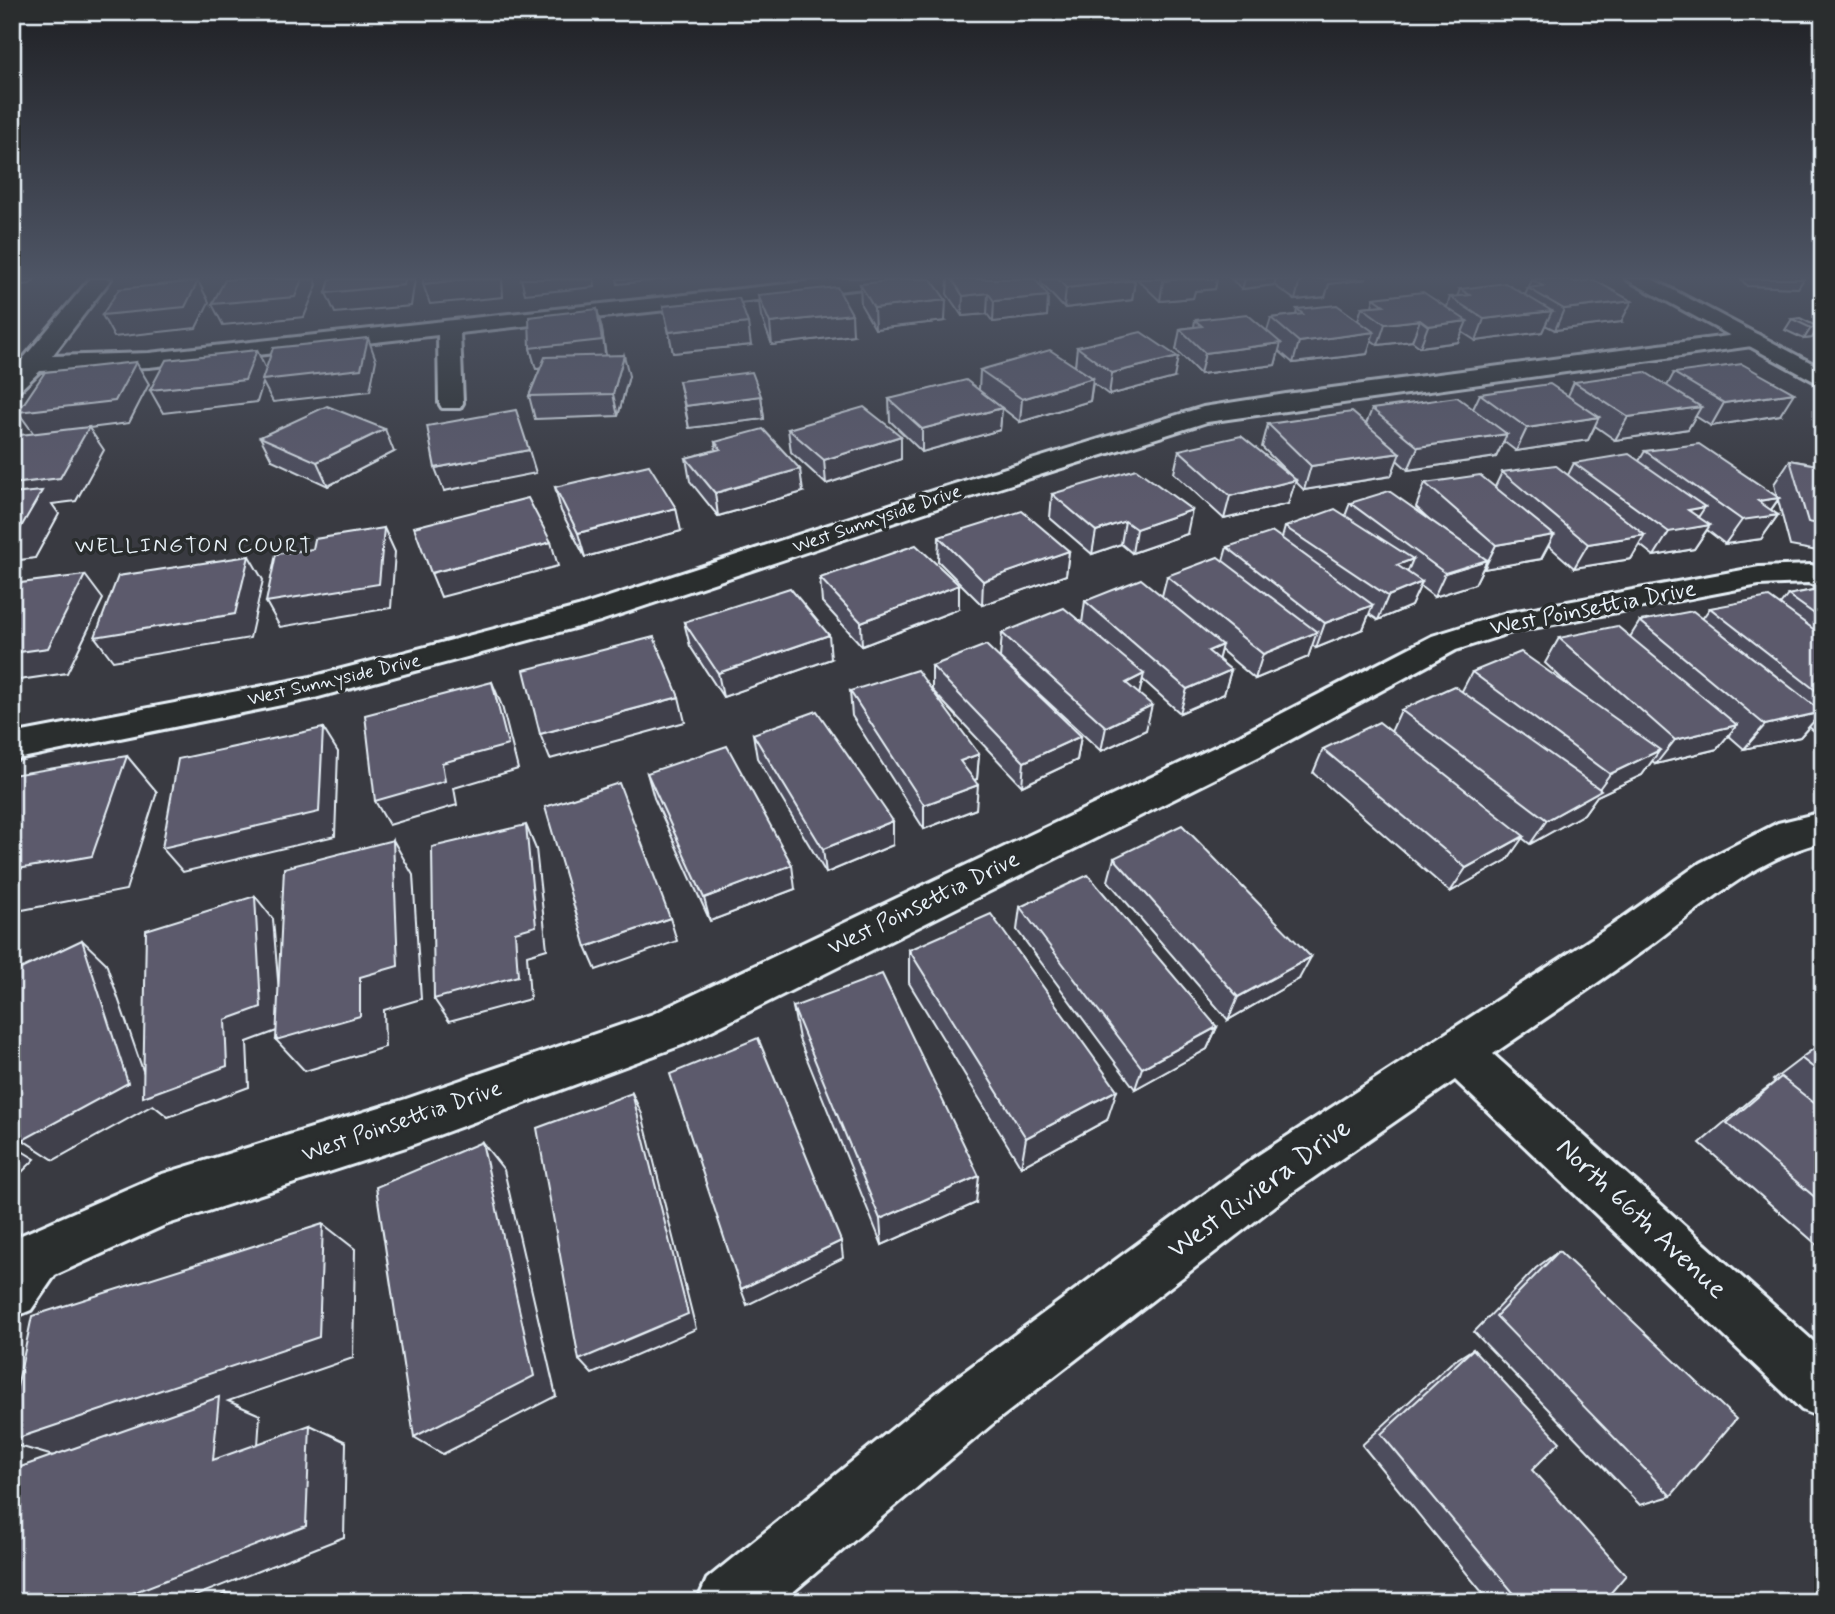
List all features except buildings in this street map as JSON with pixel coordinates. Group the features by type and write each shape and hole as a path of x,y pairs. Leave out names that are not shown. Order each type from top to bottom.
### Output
{"street":[{"path":"12,385 42,354"},
{"path":"34,364 149,360 204,354"},
{"path":"450,354 451,402"},
{"name":"West Sunnyside Drive","path":"12,747 311,688 509,636 727,570 951,494 1203,415 1286,401 1642,354"},
{"path":"1777,354 1823,379"},
{"name":"West Poinsettia Drive","path":"24,1274 159,1201 406,1123 666,1030 1253,744 1444,643 1506,623 1759,576 1817,576"},
{"name":"West Riviera Drive","path":"730,1602 970,1404 1272,1176 1629,937 1714,874 1792,834 1823,827"},
{"name":"North 66th Avenue","path":"1457,1051 1823,1389"}],"district":[{"name":"WELLINGTON COURT","path":"194,546"}]}
